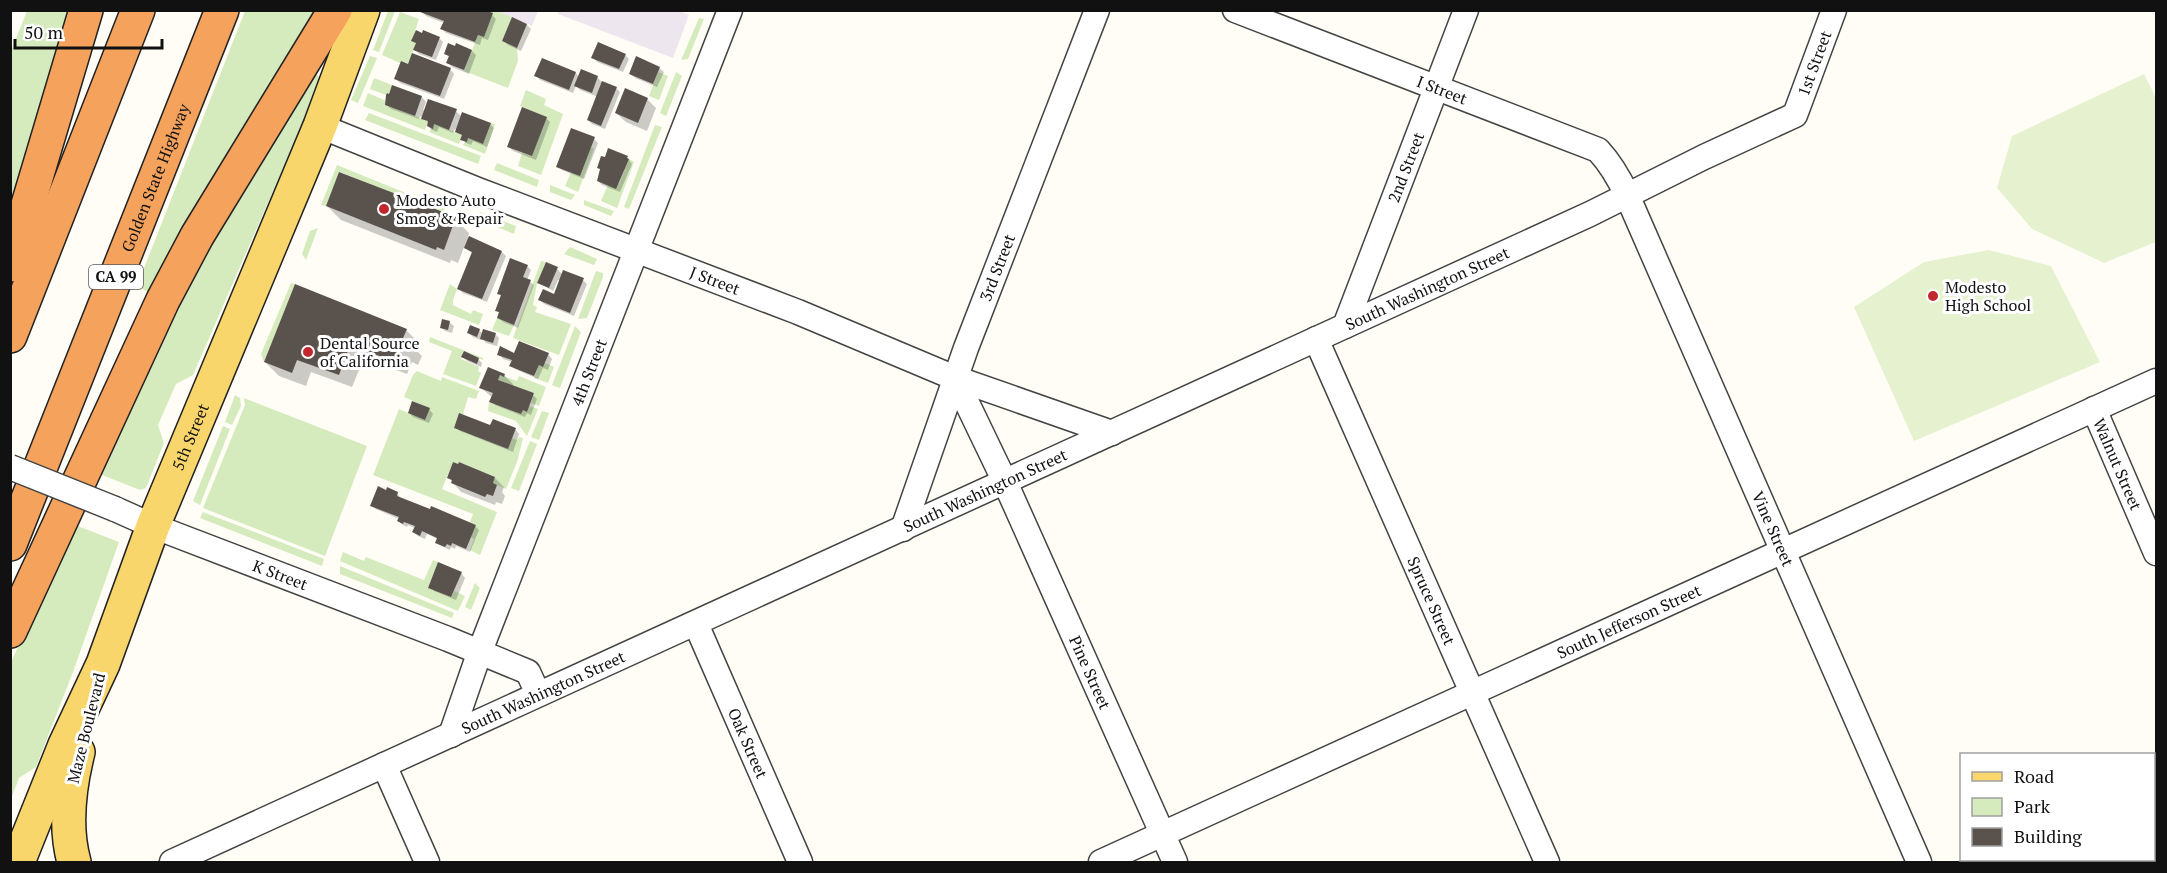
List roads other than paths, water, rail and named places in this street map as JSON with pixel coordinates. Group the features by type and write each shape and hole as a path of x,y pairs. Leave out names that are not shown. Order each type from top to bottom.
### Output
{"highway":[{"path":"10,265 86,10"},
{"path":"10,336 138,10"},
{"name":"Golden State Highway","path":"10,544 222,10"},
{"path":"10,631 163,300 196,236 335,10"}],"main road":[{"name":"5th Street","path":"18,862 65,745 103,664 153,526 320,126 363,10"},
{"name":"Maze Boulevard","path":"74,862 68,822 71,779 103,664"}],"street":[{"name":"4th Street","path":"451,735 480,651 730,10"},
{"name":"3rd Street","path":"903,529 955,378 1097,10"},
{"name":"I Street","path":"1235,10 1598,150 1616,171 1627,195"},
{"name":"2nd Street","path":"1345,326 1466,10"},
{"name":"1st Street","path":"1795,115 1834,10"},
{"name":"South Washington Street","path":"172,862 1590,214 1795,115"},
{"name":"J Street","path":"320,126 478,190 798,312 955,378 1112,433"},
{"name":"Vine Street","path":"1627,195 1919,862"},
{"name":"Spruce Street","path":"1316,339 1547,862"},
{"name":"Pine Street","path":"955,378 1005,482 1175,862"},
{"name":"South Jefferson Street","path":"1101,862 2157,381"},
{"name":"Walnut Street","path":"2094,409 2157,553"},
{"name":"K Street","path":"10,467 153,526 480,651 528,672 538,694"},
{"name":"Oak Street","path":"696,624 800,862"},
{"path":"384,765 427,862"}],"place":[{"name":"Modesto Auto Smog & Repair","path":"384,209"},
{"name":"Modesto High School","path":"1933,296"},
{"name":"Dental Source of California","path":"308,352"}]}
